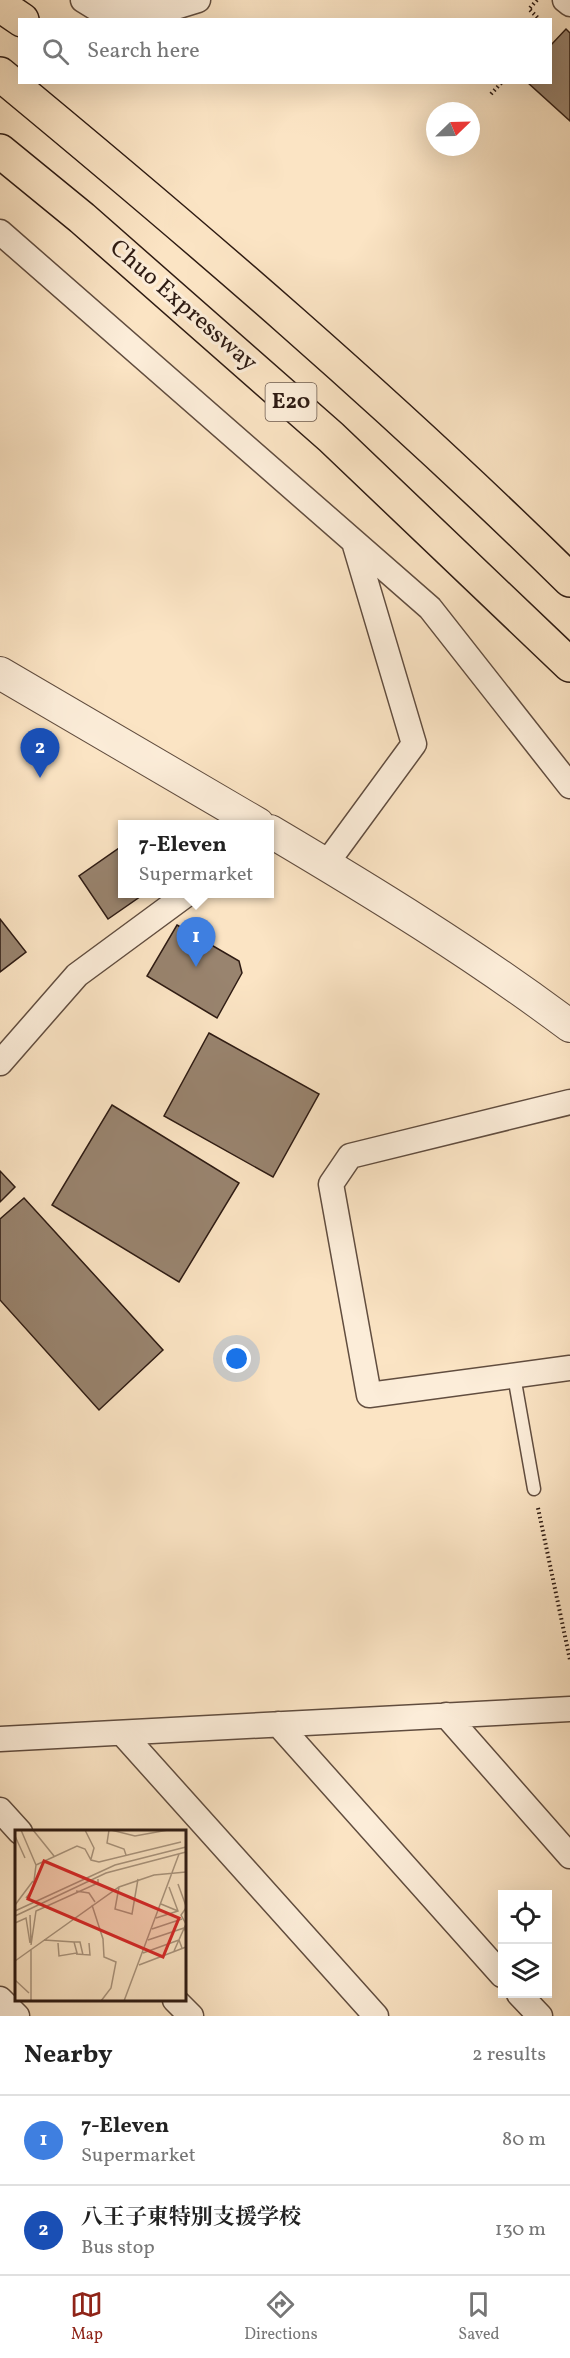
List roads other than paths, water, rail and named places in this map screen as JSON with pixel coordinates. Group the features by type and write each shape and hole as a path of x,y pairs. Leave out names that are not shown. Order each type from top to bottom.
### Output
{"highway":[{"path":"0,5 19,18"},
{"name":"E20","path":"0,74 151,199 373,395 570,580"},
{"name":"Chuo Expressway","path":"0,151 82,218 331,437 570,665"},
{"path":"0,164 82,218"}],"street":[{"path":"83,0 96,8 159,12 198,0"},
{"path":"565,0 570,4"},
{"path":"0,232 430,608 570,786"},
{"path":"326,864 414,744 354,542"},
{"path":"0,673 248,820"},
{"path":"274,835 387,900 484,964 570,1026"},
{"path":"0,1063 77,975 182,898"},
{"path":"570,1102 350,1156 331,1184 369,1395 570,1368"},
{"path":"0,1739 570,1709"},
{"path":"446,1715 570,1856"},
{"path":"278,1724 498,1971"},
{"path":"122,1733 376,2016"},
{"path":"0,1810 18,1830"},
{"path":"523,1998 540,2016"},
{"path":"0,1999 16,2016"},
{"path":"177,2001 191,2016"}],"lane":[{"path":"514,1376 534,1490"}],"place":[{"name":"八王子東特別支援学校","path":"40,778"},
{"name":"7-Eleven","path":"196,967"}]}
